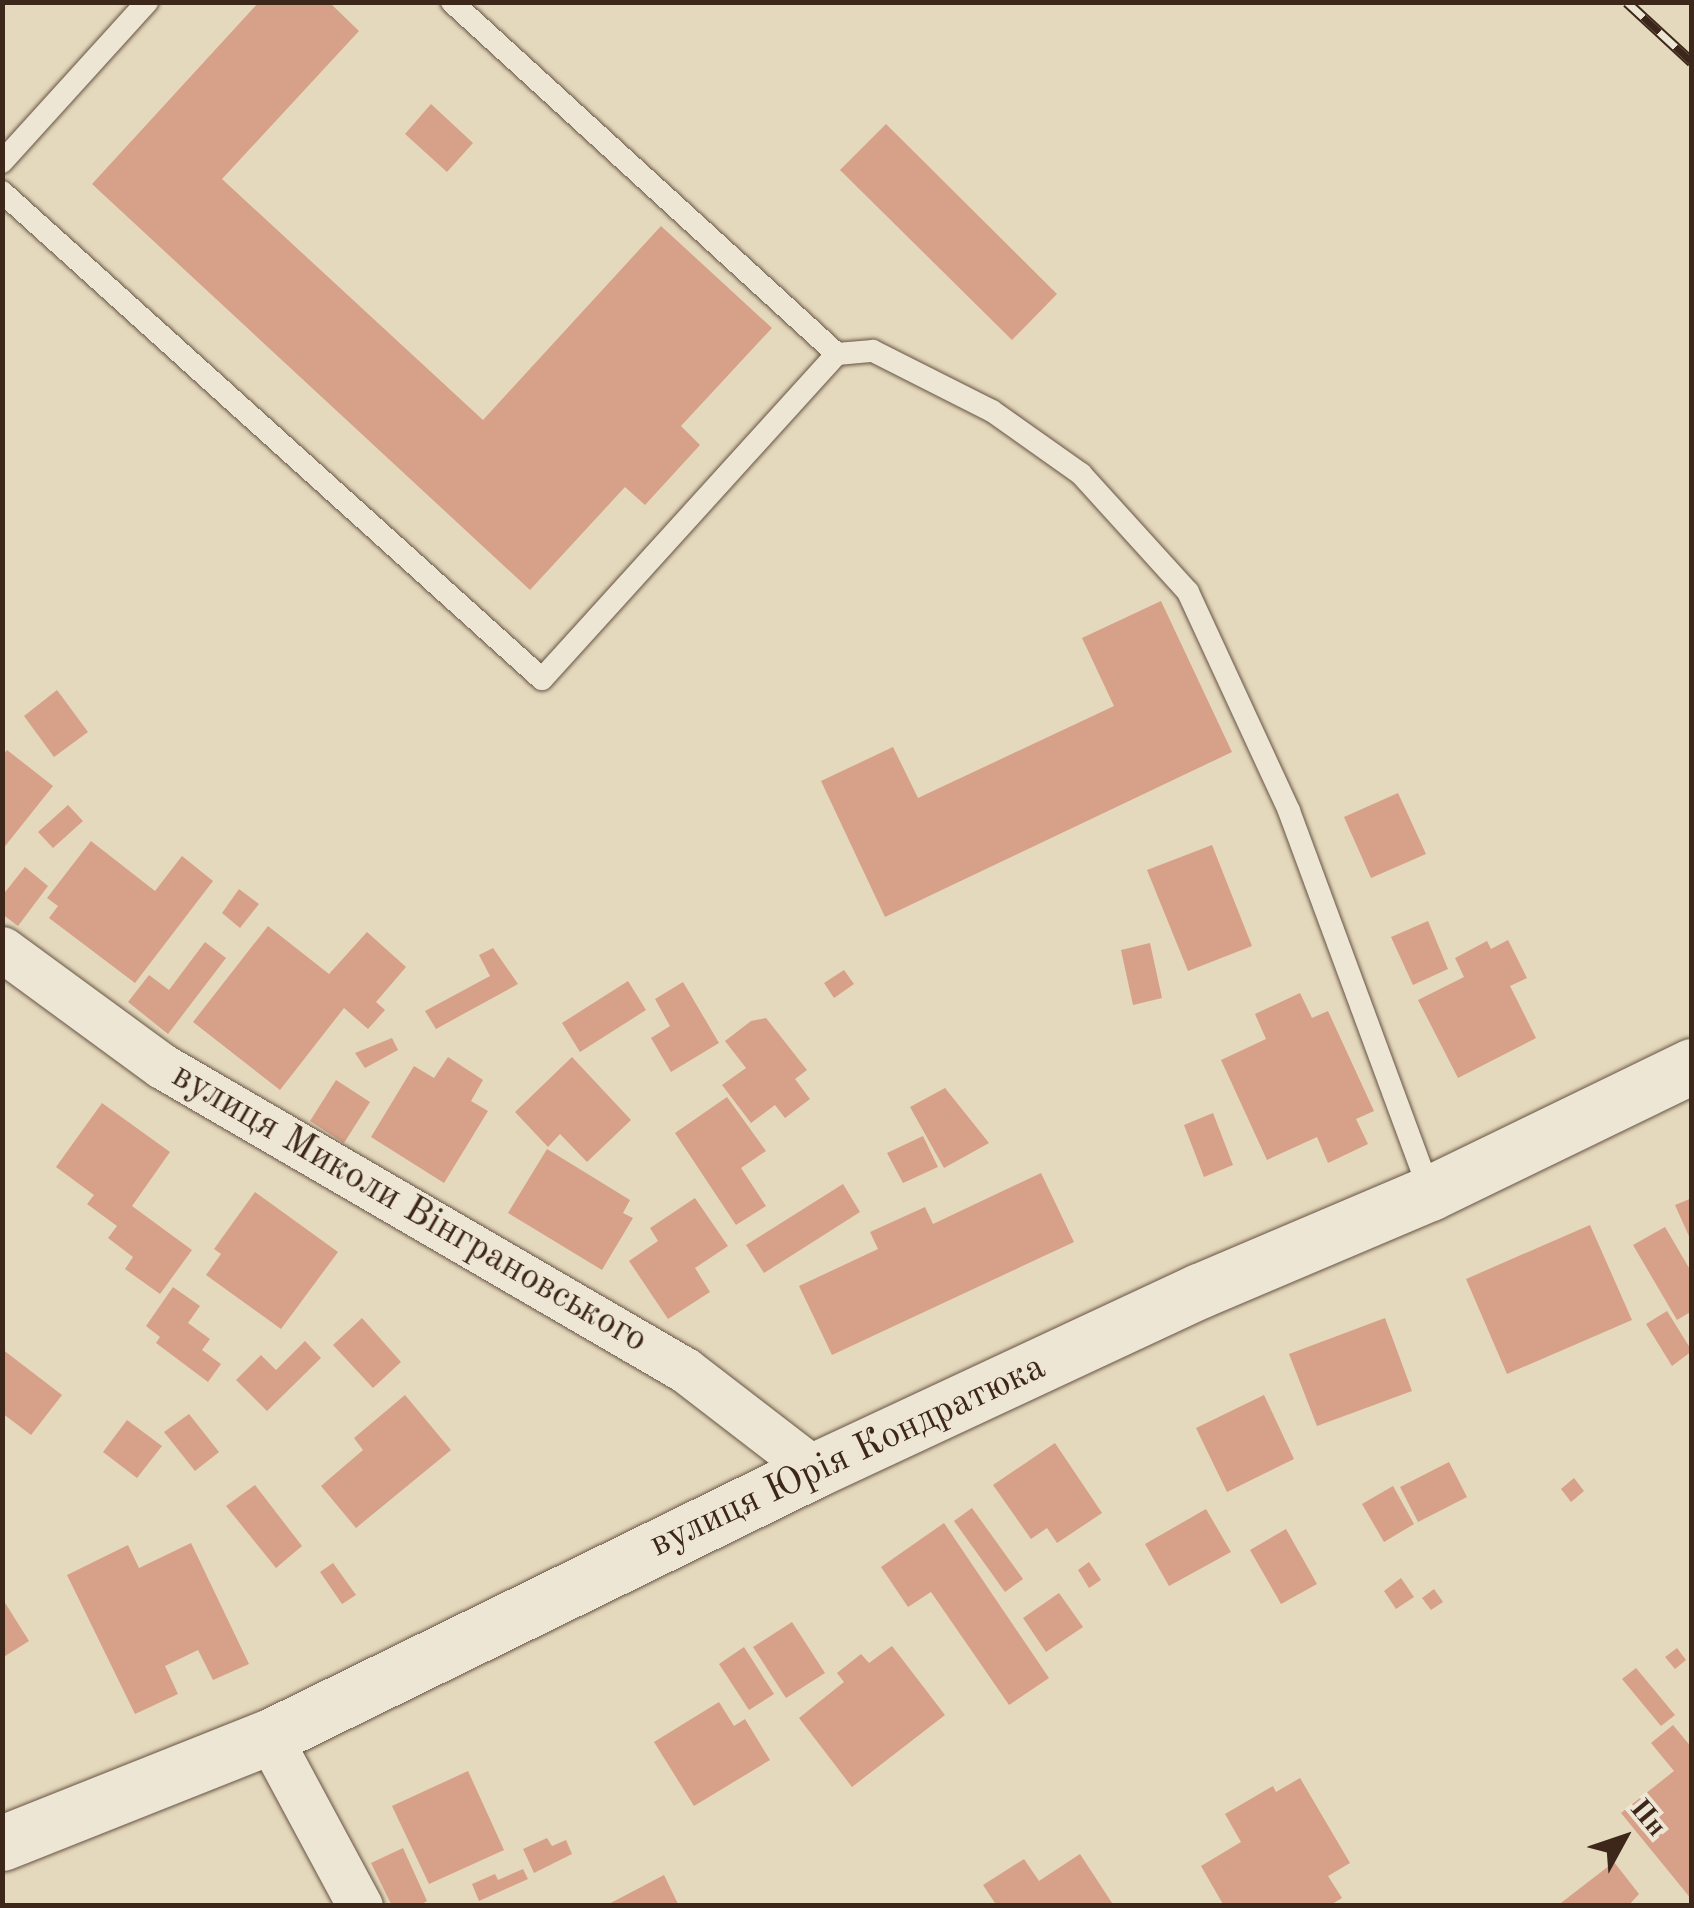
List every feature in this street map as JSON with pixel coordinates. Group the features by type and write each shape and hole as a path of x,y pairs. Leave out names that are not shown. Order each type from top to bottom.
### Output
{"street":[{"name":"вулиця Миколи Вінграновського","path":"2,949 162,1066 685,1370 815,1470"},
{"name":"вулиця Юрія Кондратюка","path":"2,1843 269,1737 815,1470 1199,1291 1430,1193 1692,1066"},
{"path":"269,1737 360,1906"}],"lane":[{"path":"2,162 147,2"},
{"path":"452,2 838,354"},
{"path":"2,192 542,678 838,354 873,351 992,411 1080,474 1188,592 1289,812 1430,1193"}],"building":[{"path":"259,2 329,2 359,31 222,179 483,420 661,226 772,328 681,426 700,445 645,505 625,487 530,590 92,184"},
{"path":"431,104 473,143 447,172 405,134"},
{"path":"886,124 1057,294 1012,340 840,170"},
{"path":"1161,601 1232,752 885,917 821,781 893,747 918,798 1114,706 1082,638"},
{"path":"57,690 88,732 54,757 24,716"},
{"path":"7,750 53,786 2,850 2,756"},
{"path":"1398,793 1426,854 1371,878 1344,817"},
{"path":"68,805 83,821 53,848 38,832"},
{"path":"91,841 155,891 182,856 213,881 135,983 49,918 58,906 47,898"},
{"path":"1212,845 1252,946 1188,971 1147,870"},
{"path":"25,867 48,886 18,926 2,914 2,896"},
{"path":"239,889 259,904 240,928 222,913"},
{"path":"1428,921 1448,969 1413,985 1391,937"},
{"path":"268,926 329,974 367,932 406,967 376,1002 385,1010 368,1029 344,1008 280,1090 193,1022"},
{"path":"1508,940 1527,978 1510,986 1536,1038 1458,1078 1418,1000 1464,977 1455,958 1487,941 1491,949"},
{"path":"205,942 226,958 168,1034 128,1002 149,975 169,990"},
{"path":"1150,943 1162,998 1133,1005 1121,950"},
{"path":"493,948 518,984 436,1029 425,1011 490,976 479,955"},
{"path":"844,970 854,984 834,998 824,983"},
{"path":"628,981 646,1010 580,1052 562,1023"},
{"path":"683,982 719,1043 671,1072 651,1038 670,1026 655,999"},
{"path":"1300,993 1312,1018 1328,1011 1374,1111 1356,1119 1368,1144 1328,1163 1317,1137 1267,1160 1221,1060 1266,1039 1255,1014"},
{"path":"766,1018 807,1070 795,1079 810,1099 785,1118 775,1105 751,1123 722,1085 746,1068 725,1041 751,1021"},
{"path":"392,1038 398,1050 365,1068 355,1053"},
{"path":"448,1057 483,1080 471,1101 488,1111 444,1183 371,1137 414,1066 434,1078"},
{"path":"572,1057 631,1120 587,1162 560,1134 548,1147 515,1112"},
{"path":"336,1080 370,1102 344,1143 310,1121"},
{"path":"945,1088 989,1143 944,1168 910,1107"},
{"path":"727,1097 766,1151 741,1168 766,1206 736,1225 675,1133"},
{"path":"102,1103 170,1152 132,1206 192,1250 160,1294 125,1269 133,1257 108,1238 117,1226 87,1204 94,1195 56,1167"},
{"path":"1213,1113 1233,1165 1204,1177 1184,1125"},
{"path":"923,1136 938,1167 903,1183 887,1153"},
{"path":"547,1149 630,1200 623,1213 633,1218 602,1270 508,1213"},
{"path":"1041,1173 1074,1242 832,1355 799,1286 878,1249 870,1232 925,1207 933,1224"},
{"path":"843,1184 860,1212 764,1273 746,1245"},
{"path":"255,1192 338,1252 281,1329 206,1275 221,1254 214,1249"},
{"path":"695,1198 728,1246 695,1268 710,1292 668,1319 629,1261 658,1241 650,1228"},
{"path":"1692,1198 1692,1243 1675,1205"},
{"path":"1590,1225 1632,1320 1507,1374 1466,1279"},
{"path":"1665,1227 1692,1273 1692,1311 1677,1320 1633,1245"},
{"path":"173,1287 200,1306 188,1323 210,1339 202,1350 221,1364 208,1382 156,1343 160,1337 146,1326"},
{"path":"1667,1311 1692,1351 1672,1366 1646,1324"},
{"path":"362,1318 401,1362 373,1388 333,1345"},
{"path":"1385,1318 1412,1391 1317,1426 1289,1354"},
{"path":"305,1341 321,1358 267,1411 236,1380 261,1355 276,1370"},
{"path":"2,1349 62,1395 31,1435 2,1413"},
{"path":"405,1395 451,1450 356,1528 321,1486 363,1450 354,1438"},
{"path":"1264,1395 1294,1459 1227,1492 1196,1428"},
{"path":"189,1414 219,1452 195,1471 164,1432"},
{"path":"127,1420 162,1446 137,1478 103,1452"},
{"path":"1055,1443 1102,1513 1057,1543 1047,1528 1031,1539 993,1485"},
{"path":"1449,1462 1467,1497 1418,1522 1400,1487"},
{"path":"1574,1478 1584,1491 1571,1502 1561,1489"},
{"path":"255,1485 302,1546 276,1568 226,1506"},
{"path":"1393,1486 1414,1524 1384,1542 1362,1504"},
{"path":"972,1508 1023,1579 1005,1592 954,1521"},
{"path":"1206,1509 1231,1552 1169,1586 1145,1544"},
{"path":"944,1523 1049,1678 1009,1705 931,1592 908,1607 881,1567"},
{"path":"1286,1529 1317,1584 1281,1604 1250,1550"},
{"path":"191,1543 249,1664 213,1680 198,1650 165,1666 178,1694 135,1714 67,1575 128,1545 139,1568"},
{"path":"1089,1562 1101,1580 1089,1588 1078,1570"},
{"path":"333,1563 356,1595 342,1604 320,1572"},
{"path":"1401,1578 1414,1597 1396,1609 1384,1591"},
{"path":"1434,1589 1443,1602 1431,1610 1422,1598"},
{"path":"1059,1593 1083,1627 1046,1652 1023,1618"},
{"path":"2,1598 29,1641 2,1658"},
{"path":"792,1622 825,1673 786,1698 753,1647"},
{"path":"892,1646 945,1715 852,1787 799,1718 844,1682 837,1673 861,1654 869,1663"},
{"path":"744,1647 774,1694 749,1710 719,1664"},
{"path":"1677,1648 1686,1660 1675,1669 1665,1657"},
{"path":"1636,1668 1675,1715 1661,1726 1622,1679"},
{"path":"719,1702 734,1726 745,1719 770,1760 694,1806 654,1742"},
{"path":"1673,1725 1692,1748 1692,1900 1621,1813 1674,1771 1651,1743"},
{"path":"468,1771 504,1850 429,1884 392,1806"},
{"path":"1300,1778 1350,1863 1328,1876 1342,1898 1329,1906 1224,1906 1201,1866 1241,1842 1225,1814 1273,1786 1276,1792"},
{"path":"547,1838 552,1846 566,1840 572,1854 534,1873 523,1849"},
{"path":"403,1848 427,1901 418,1906 392,1906 371,1863"},
{"path":"1080,1854 1114,1906 997,1906 983,1885 1024,1859 1039,1881"},
{"path":"1614,1862 1639,1894 1628,1906 1557,1906"},
{"path":"523,1869 528,1879 479,1901 472,1884 495,1874 498,1880"},
{"path":"664,1875 679,1906 605,1906"}],"railway":[{"path":"1627,2 1692,62"}]}
